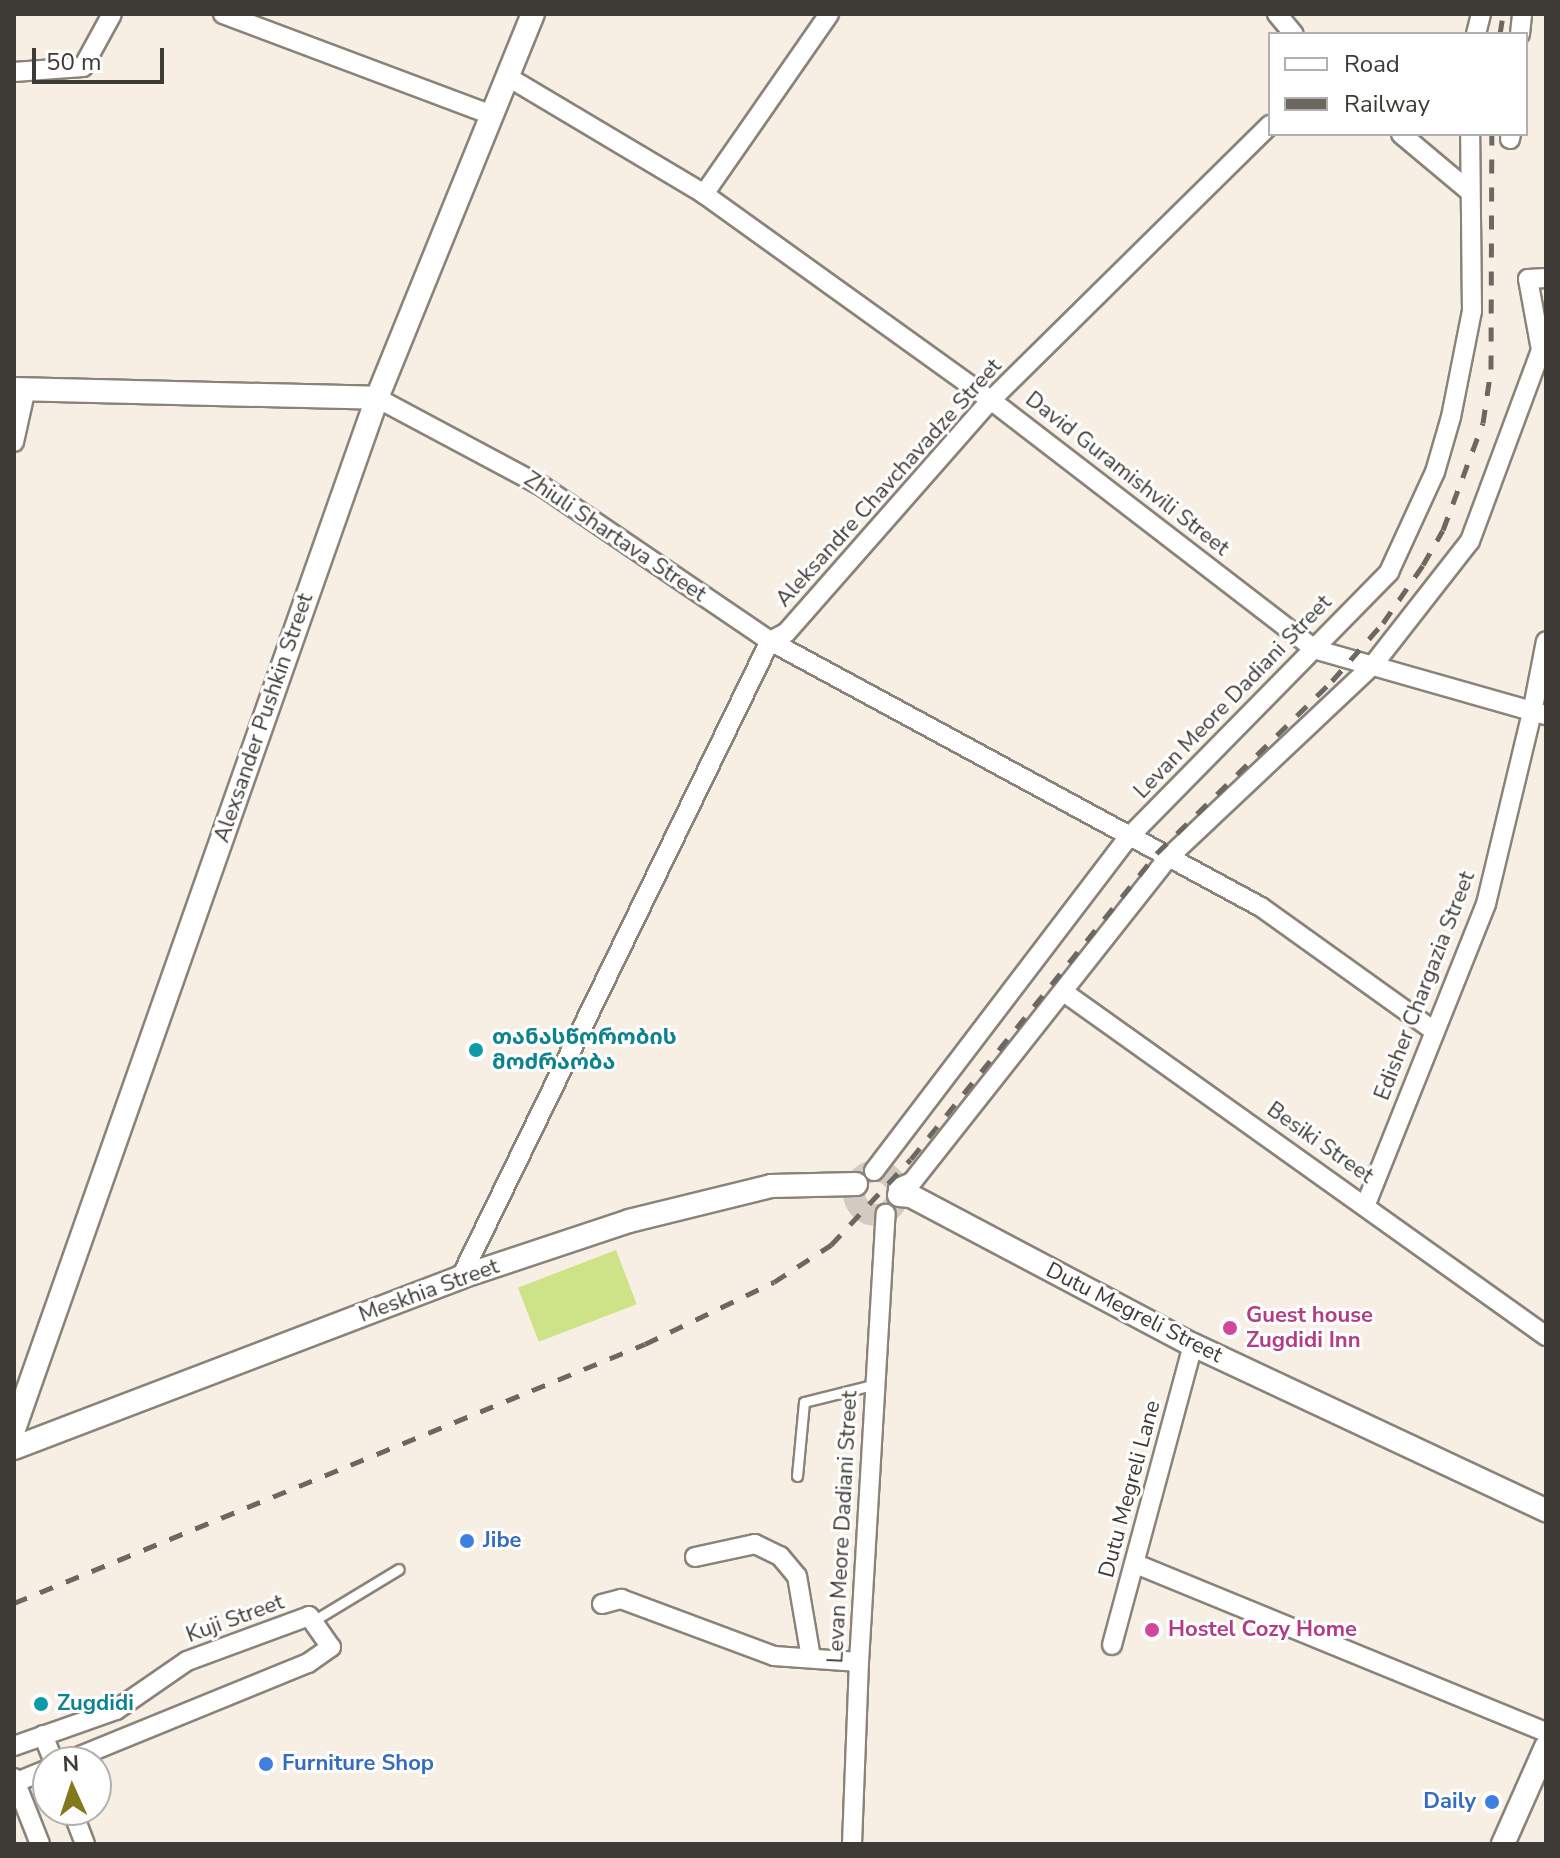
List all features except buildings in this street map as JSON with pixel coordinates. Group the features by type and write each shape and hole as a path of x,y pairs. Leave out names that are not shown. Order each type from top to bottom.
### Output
{"street":[{"path":"14,72 83,67 112,14"},
{"path":"223,14 491,115"},
{"name":"Alexsander Pushkin Street","path":"14,1429 377,398 533,14"},
{"path":"704,194 829,14"},
{"path":"1277,14 1292,32"},
{"name":"David Guramishvili Street","path":"508,77 704,194 991,400 1314,649 1539,714"},
{"name":"Aleksandre Chavchavadze Street","path":"461,1277 770,641 786,633 991,400 1268,127"},
{"path":"1403,136 1469,191"},
{"name":"Levan Meore Dadiani Street","path":"865,1177 1128,838 1389,572 1435,472 1451,417 1472,311 1470,136"},
{"path":"894,1199 912,1182 1065,993 1168,858 1373,665 1470,541 1544,353 1537,278"},
{"path":"14,442 20,389"},
{"name":"Zhiuli Shartava Street","path":"20,389 377,398 542,486 770,641 1128,838 1261,907 1434,1031"},
{"name":"Edisher Chargazia Street","path":"1366,1204 1486,904 1539,714 1546,641"},
{"name":"Besiki Street","path":"1065,993 1366,1204 1546,1336"},
{"name":"Meskhia Street","path":"14,1448 461,1277 629,1221 771,1186 865,1177"},
{"name":"Dutu Megreli Street","path":"894,1199 911,1196 1193,1345 1546,1510"},
{"name":"Levan Meore Dadiani Street","path":"852,1844 859,1662 876,1384 894,1199"},
{"name":"Dutu Megreli Lane","path":"1112,1645 1193,1345"},
{"path":"695,1557 755,1544 780,1556 797,1576 811,1658"},
{"path":"1136,1564 1546,1732"},
{"path":"602,1604 621,1599 774,1656 859,1662"},
{"name":"Kuji Street","path":"14,1746 116,1710 187,1661 309,1616 331,1647 308,1663 105,1746"},
{"path":"43,1735 47,1746"},
{"path":"1503,1844 1546,1747"},
{"path":"15,1781 40,1844"}],"lane":[{"path":"797,1476 804,1402 876,1384"},
{"path":"313,1621 399,1569"}],"green space":[{"path":"616,1250 637,1304 539,1342 518,1288"}],"tunnel":[{"path":"876,1171 892,1177 898,1193 892,1209 876,1215 860,1209 854,1193 860,1177 876,1171"}],"railway":[{"path":"1500,32 1503,14"},
{"path":"14,1603 645,1344 774,1282 831,1245 911,1159 1157,853 1332,681 1383,623 1423,565 1443,530 1483,423 1491,369 1492,136"}],"place":[{"name":"თანასწორობის მოძრაობა","path":"476,1050"},
{"name":"Guest house Zugdidi Inn","path":"1230,1328"},
{"name":"Jibe","path":"467,1541"},
{"name":"Hostel Cozy Home","path":"1152,1630"},
{"name":"Zugdidi","path":"41,1704"},
{"name":"Furniture Shop","path":"266,1764"},
{"name":"Daily","path":"1492,1802"}]}
